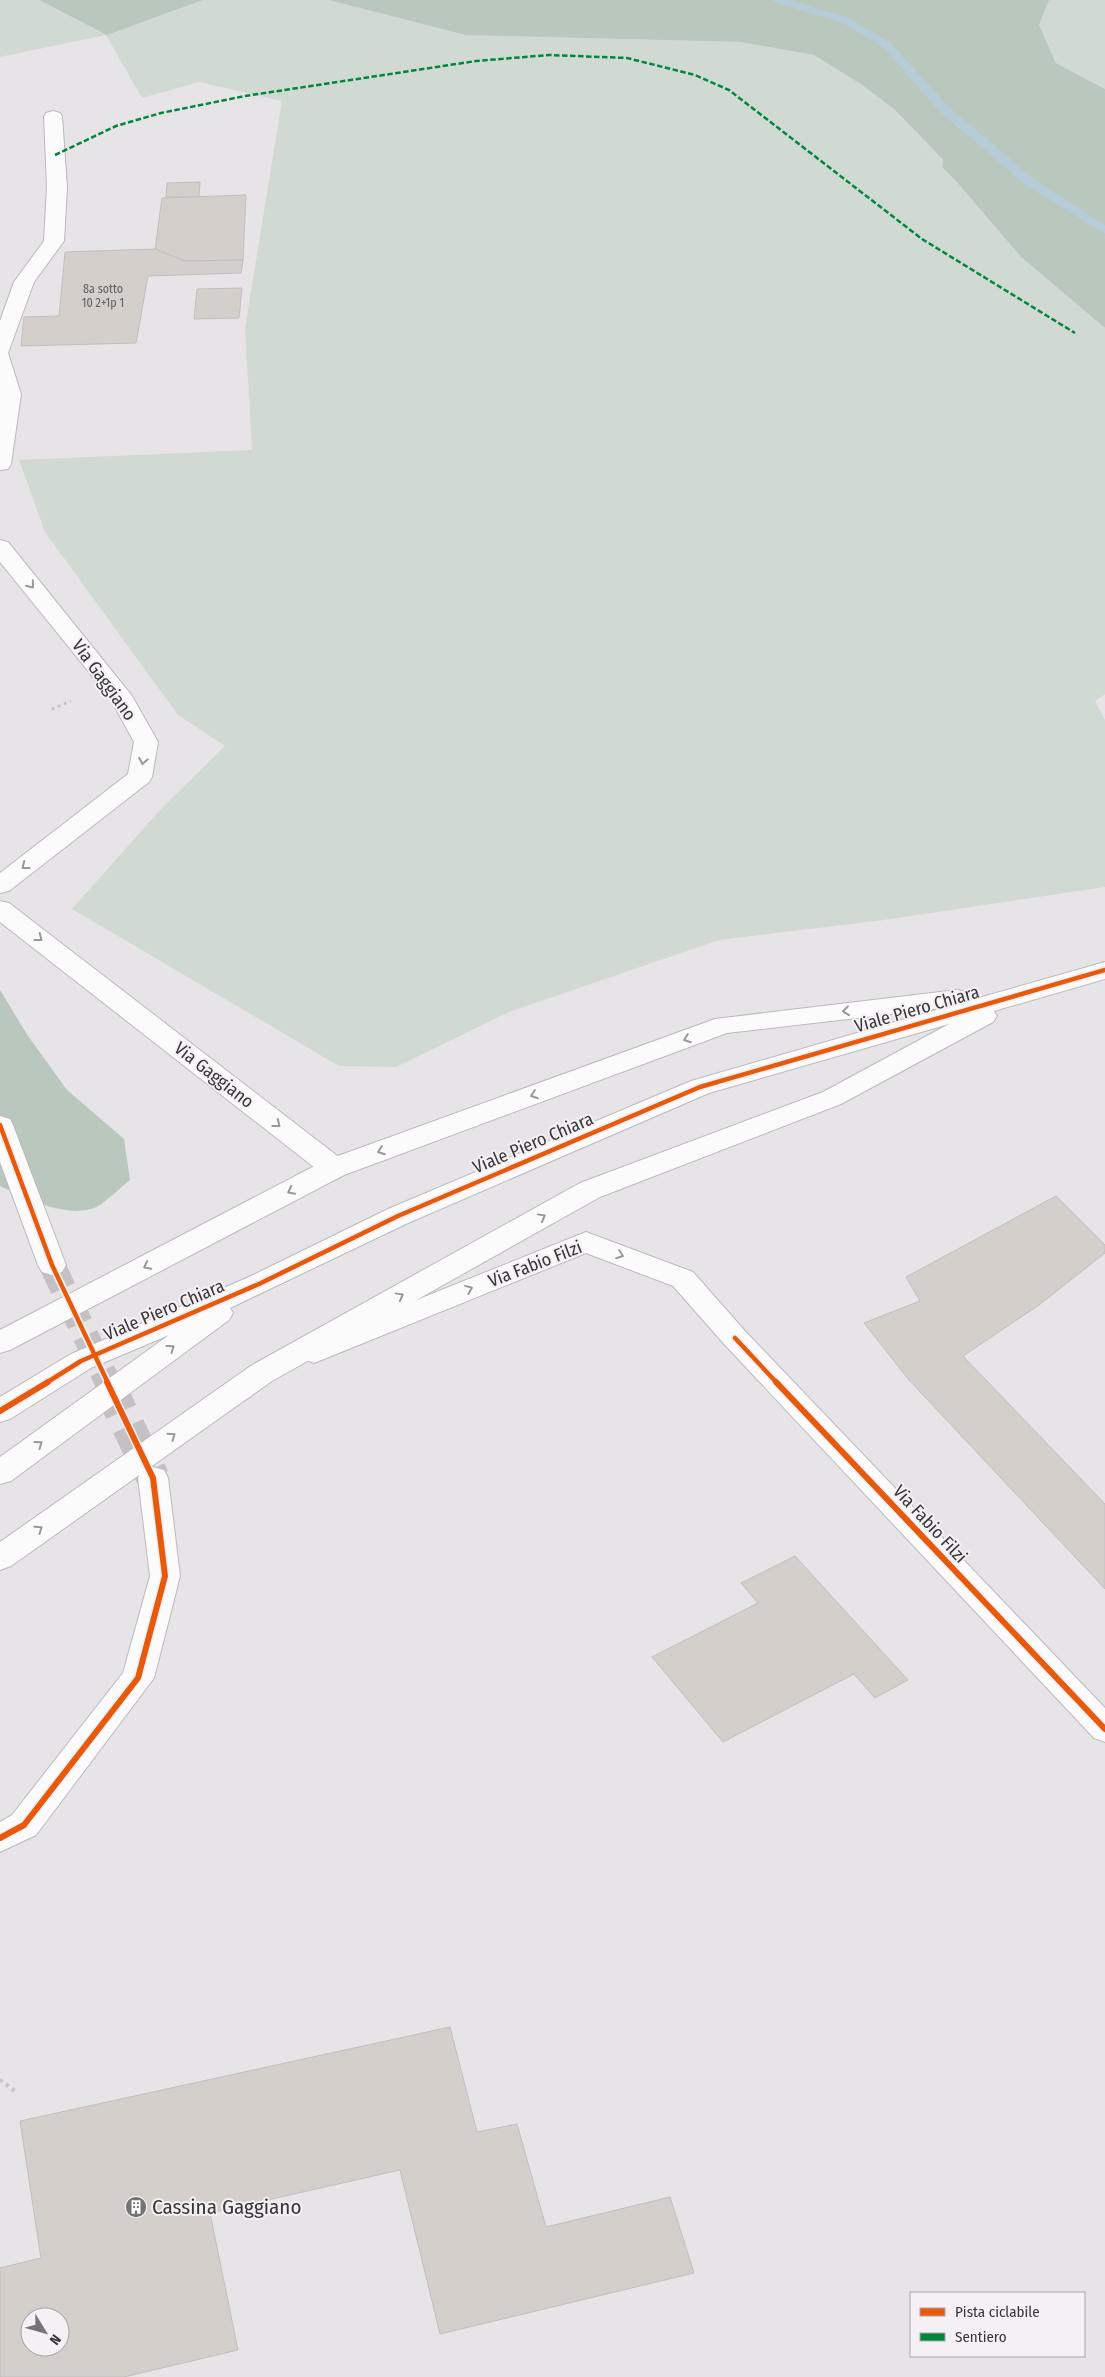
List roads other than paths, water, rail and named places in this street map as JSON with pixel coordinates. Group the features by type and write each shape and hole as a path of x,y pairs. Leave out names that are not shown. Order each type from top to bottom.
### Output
{"street":[{"path":"0,350 24,282 54,241 57,187 53,117"},
{"path":"0,357 11,394 0,464"},
{"name":"Via Gaggiano","path":"0,546 120,696 146,742 140,778 0,885"},
{"name":"Via Gaggiano","path":"0,908 334,1168"},
{"name":"Viale Piero Chiara","path":"0,1411 81,1361 259,1284 398,1216 700,1087 1033,989 1105,970"},
{"name":"Viale Piero Chiara","path":"0,1343 334,1168 724,1025 1033,989"},
{"name":"Viale Piero Chiara","path":"0,1558 262,1373 590,1190 832,1098 1033,989"},
{"path":"0,1126 52,1265"},
{"name":"Via Fabio Filzi","path":"262,1373 586,1242 683,1279 735,1338 1105,1729"},
{"name":"Viale Piero Chiara","path":"0,1473 259,1284"},
{"path":"0,1838 24,1826 138,1678 166,1576 153,1478"}],"waterway":[{"path":"778,0 847,21 888,46 945,110 1031,183 1105,230"}],"tunnel":[{"path":"52,1265 108,1383"},
{"path":"107,1382 153,1478"}],"place":[{"name":"Cassina Gaggiano","path":"136,2207"}]}
